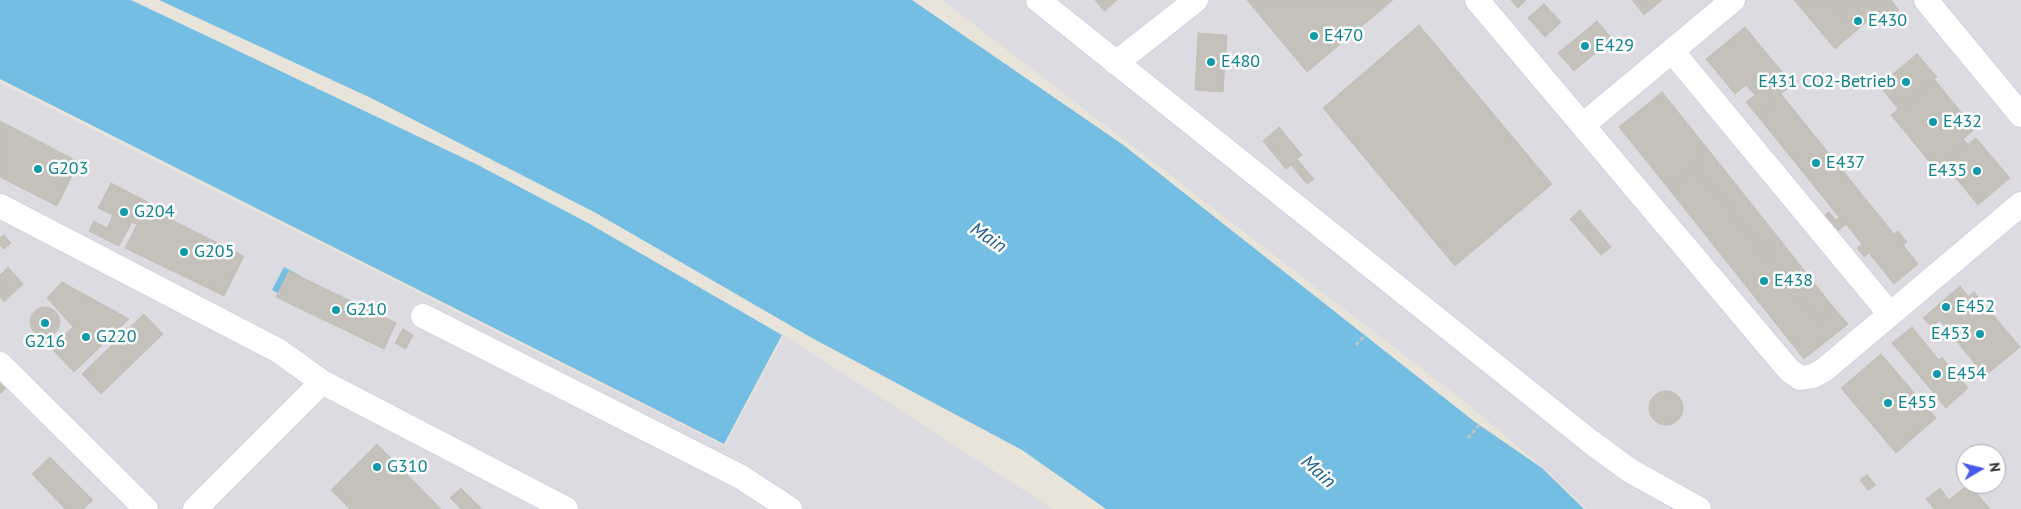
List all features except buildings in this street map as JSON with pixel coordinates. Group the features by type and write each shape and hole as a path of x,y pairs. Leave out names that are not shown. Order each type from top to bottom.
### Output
{"street":[{"path":"1038,0 1591,442 1629,470 1699,509"},
{"path":"1116,63 1196,0"},
{"path":"1477,0 1789,370 1800,378 1812,376 1824,370 2021,204"},
{"path":"1583,125 1733,0"},
{"path":"1926,0 2021,115"},
{"path":"1672,51 1890,314"},
{"path":"0,206 279,351 322,382 566,509"},
{"path":"423,316 741,477 790,509"},
{"path":"0,364 146,509"},
{"path":"194,509 322,382"}],"path":[{"path":"1356,345 1365,335"},
{"path":"1468,438 1480,425"}],"shaded area":[{"path":"942,0 2021,0 2021,509 1587,509 1543,468 1464,401"},
{"path":"0,83 725,446 784,335 1053,509 0,509"}],"water":[{"path":"0,0 131,0 476,164 588,223 782,335 724,444 0,79"},
{"name":"Main","path":"159,0 912,0 1122,144 1475,422 1542,468 1584,509 1106,509 1022,450 812,338 596,213 371,98"},
{"path":"284,267 308,280 296,303 272,290"}],"place":[{"name":"E430","path":"1858,21"},
{"name":"E470","path":"1314,36"},
{"name":"E429","path":"1585,46"},
{"name":"E480","path":"1211,62"},
{"name":"E431 CO2-Betrieb","path":"1906,82"},
{"name":"E432","path":"1933,122"},
{"name":"E437","path":"1816,163"},
{"name":"G203","path":"38,169"},
{"name":"E435","path":"1977,171"},
{"name":"G204","path":"124,212"},
{"name":"G205","path":"184,252"},
{"name":"E438","path":"1764,281"},
{"name":"E452","path":"1946,307"},
{"name":"G210","path":"336,310"},
{"name":"G216","path":"45,323"},
{"name":"E453","path":"1980,334"},
{"name":"G220","path":"86,337"},
{"name":"E454","path":"1937,374"},
{"name":"E455","path":"1888,403"},
{"name":"G310","path":"377,467"}]}
